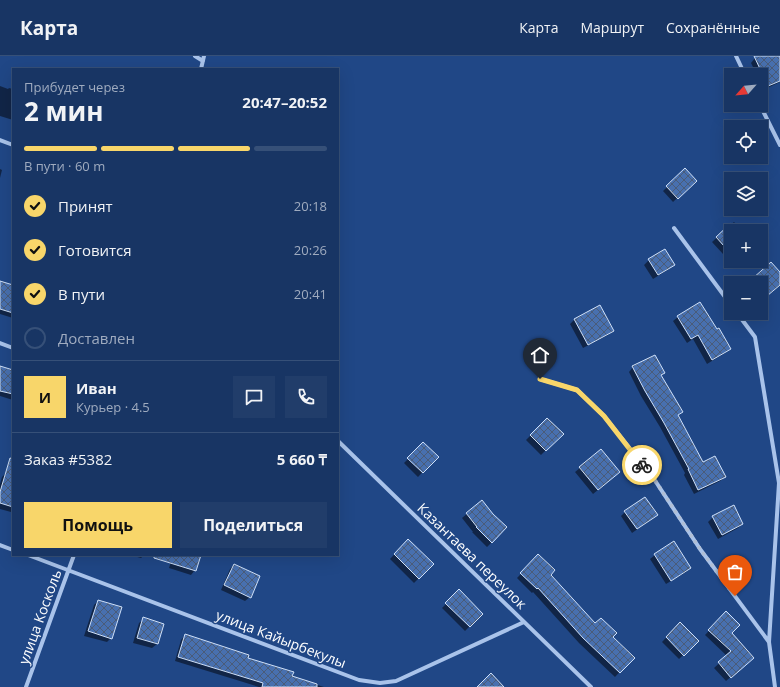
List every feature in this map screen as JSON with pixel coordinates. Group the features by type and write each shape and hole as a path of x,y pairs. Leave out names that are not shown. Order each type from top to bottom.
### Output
{"street":[{"path":"196,56 203,61"},
{"path":"201,68 204,56"},
{"path":"736,56 742,68"},
{"path":"764,112 780,145"},
{"path":"0,140 12,145"},
{"path":"674,228 724,296"},
{"path":"742,320 755,337 779,483 769,642 776,687"},
{"path":"0,343 12,348"},
{"path":"540,379 577,390 604,416 654,479 700,549 769,642"},
{"name":"Казантаева переулок","path":"339,442 591,687"},
{"path":"0,545 12,550"},
{"name":"улица Кайырбекулы","path":"31,556 359,680 380,683 396,681 524,622"},
{"name":"улица Косколь","path":"26,687 74,556"}],"building":[{"path":"754,56 780,56 780,81 768,86 768,68 760,68"},
{"path":"685,168 697,181 678,199 666,186"},
{"path":"724,230 724,246 716,237"},
{"path":"665,249 675,265 658,275 648,259"},
{"path":"771,262 780,272 780,285 768,295 768,276 755,276 764,268 768,268 768,265"},
{"path":"0,281 12,285 12,313 0,309"},
{"path":"700,302 717,329 719,328 731,349 712,360 698,335 691,339 677,316"},
{"path":"600,305 614,331 588,345 574,319"},
{"path":"655,355 665,373 661,375 683,412 678,415 703,462 715,456 726,477 698,490 689,469 632,366"},
{"path":"0,366 12,370 12,394 0,391"},
{"path":"547,418 564,434 546,451 530,435"},
{"path":"423,442 439,457 423,473 407,458"},
{"path":"601,449 620,472 598,490 579,467"},
{"path":"10,458 12,459 12,507 0,503 0,492"},
{"path":"645,497 658,515 637,529 624,511"},
{"path":"482,500 493,514 507,527 492,543 476,527 466,513"},
{"path":"734,505 743,524 722,535 712,516"},
{"path":"408,539 434,564 419,579 394,554"},
{"path":"674,541 691,568 671,581 654,554"},
{"path":"538,554 555,570 551,575 595,623 601,618 617,633 613,637 635,658 620,673 583,638 538,588 537,589 520,573"},
{"path":"154,556 201,556 196,571 154,558"},
{"path":"234,564 260,576 251,598 224,585"},
{"path":"459,589 483,614 470,627 445,603"},
{"path":"98,600 122,607 112,639 88,631"},
{"path":"726,611 740,625 732,633 754,658 731,678 718,662 731,651 708,630"},
{"path":"143,617 164,624 158,644 137,638"},
{"path":"680,622 699,641 684,656 666,637"},
{"path":"185,634 249,655 248,658 294,672 292,676 317,684 317,687 262,687 263,683 178,657"},
{"path":"491,673 504,687 477,687"}],"way so far":[{"path":"642,465 654,479 700,549 735,596"}],"route":[{"path":"540,379 577,390 604,416 642,465"}]}
